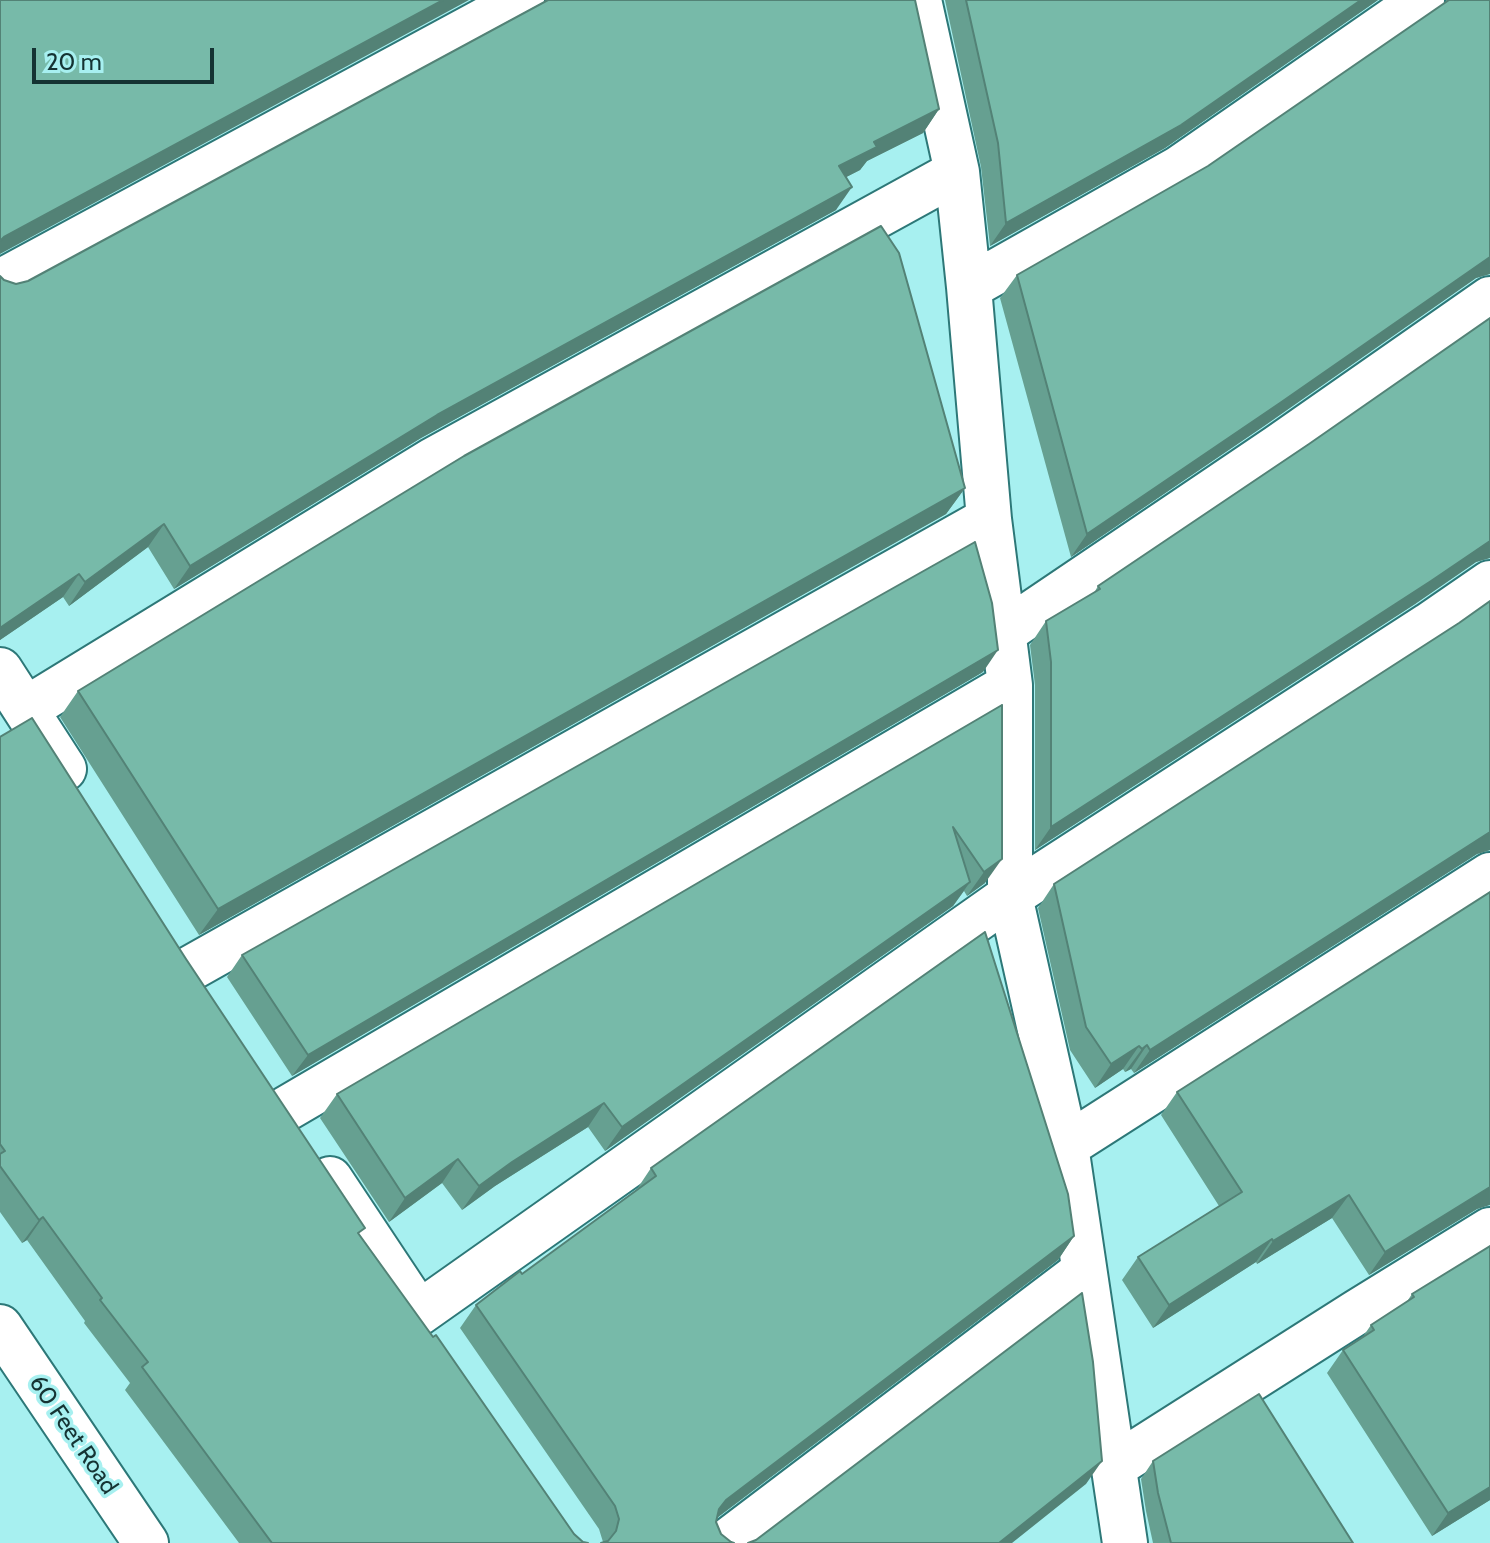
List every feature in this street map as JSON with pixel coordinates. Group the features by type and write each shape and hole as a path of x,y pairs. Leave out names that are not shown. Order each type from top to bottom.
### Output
{"street":[{"path":"0,282 522,0"},
{"path":"919,0 957,172 989,519 1010,685 1010,896 1066,1146 1125,1543"},
{"path":"969,287 1178,169 1422,0"},
{"path":"26,709 433,460 957,172"},
{"path":"1004,632 1490,299"},
{"path":"191,968 989,519"},
{"path":"419,1313 1010,896 1490,583"},
{"path":"0,670 84,799"},
{"path":"445,1351 276,1097 1010,685"},
{"path":"1066,1146 1490,875"},
{"path":"166,929 217,1006"},
{"path":"1113,1467 1490,1230"},
{"path":"725,1543 1084,1271"},
{"name":"60 Feet Road","path":"0,1327 146,1543"}],"building":[{"path":"0,0 443,0 0,241"},
{"path":"548,0 915,0 939,109 874,142 877,147 839,166 852,187 437,415 190,566 164,524 85,582 79,574 0,628 0,276 16,284 28,281"},
{"path":"966,0 1361,0 1181,125 1006,223 998,143"},
{"path":"1449,0 1490,0 1490,257 1087,534 1017,275 1208,166"},
{"path":"881,226 899,253 965,488 218,909 78,691 464,456"},
{"path":"1490,318 1490,541 1051,827 1051,662 1046,621 1100,589 1098,586"},
{"path":"975,542 992,603 998,650 308,1055 242,955"},
{"path":"1490,601 1490,832 1150,1050 1147,1045 1142,1049 1139,1046 1111,1064 1086,1027 1054,884"},
{"path":"1002,705 1002,859 984,872 953,827 970,882 622,1127 604,1103 479,1186 458,1159 405,1198 337,1094"},
{"path":"32,718 186,959 365,1228 358,1233 433,1337 436,1335 574,1534 588,1543 272,1543 142,1367 148,1362 100,1300 102,1298 43,1217 39,1220 0,1166 0,1154 5,1151 0,1144 0,737"},
{"path":"1490,892 1490,1187 1385,1252 1349,1195 1272,1239 1169,1305 1138,1257 1242,1192 1177,1092"},
{"path":"985,932 1068,1194 1074,1236 726,1500 719,1509 716,1522 721,1534 734,1543 601,1543 608,1541 616,1531 619,1519 615,1506 476,1305 656,1176 651,1168"},
{"path":"1490,1246 1490,1487 1448,1513 1343,1350 1374,1330 1371,1325 1414,1297 1412,1294"},
{"path":"1082,1293 1093,1362 1102,1461 999,1543 748,1543 756,1540"},
{"path":"1259,1394 1353,1543 1171,1543 1153,1461"}]}
